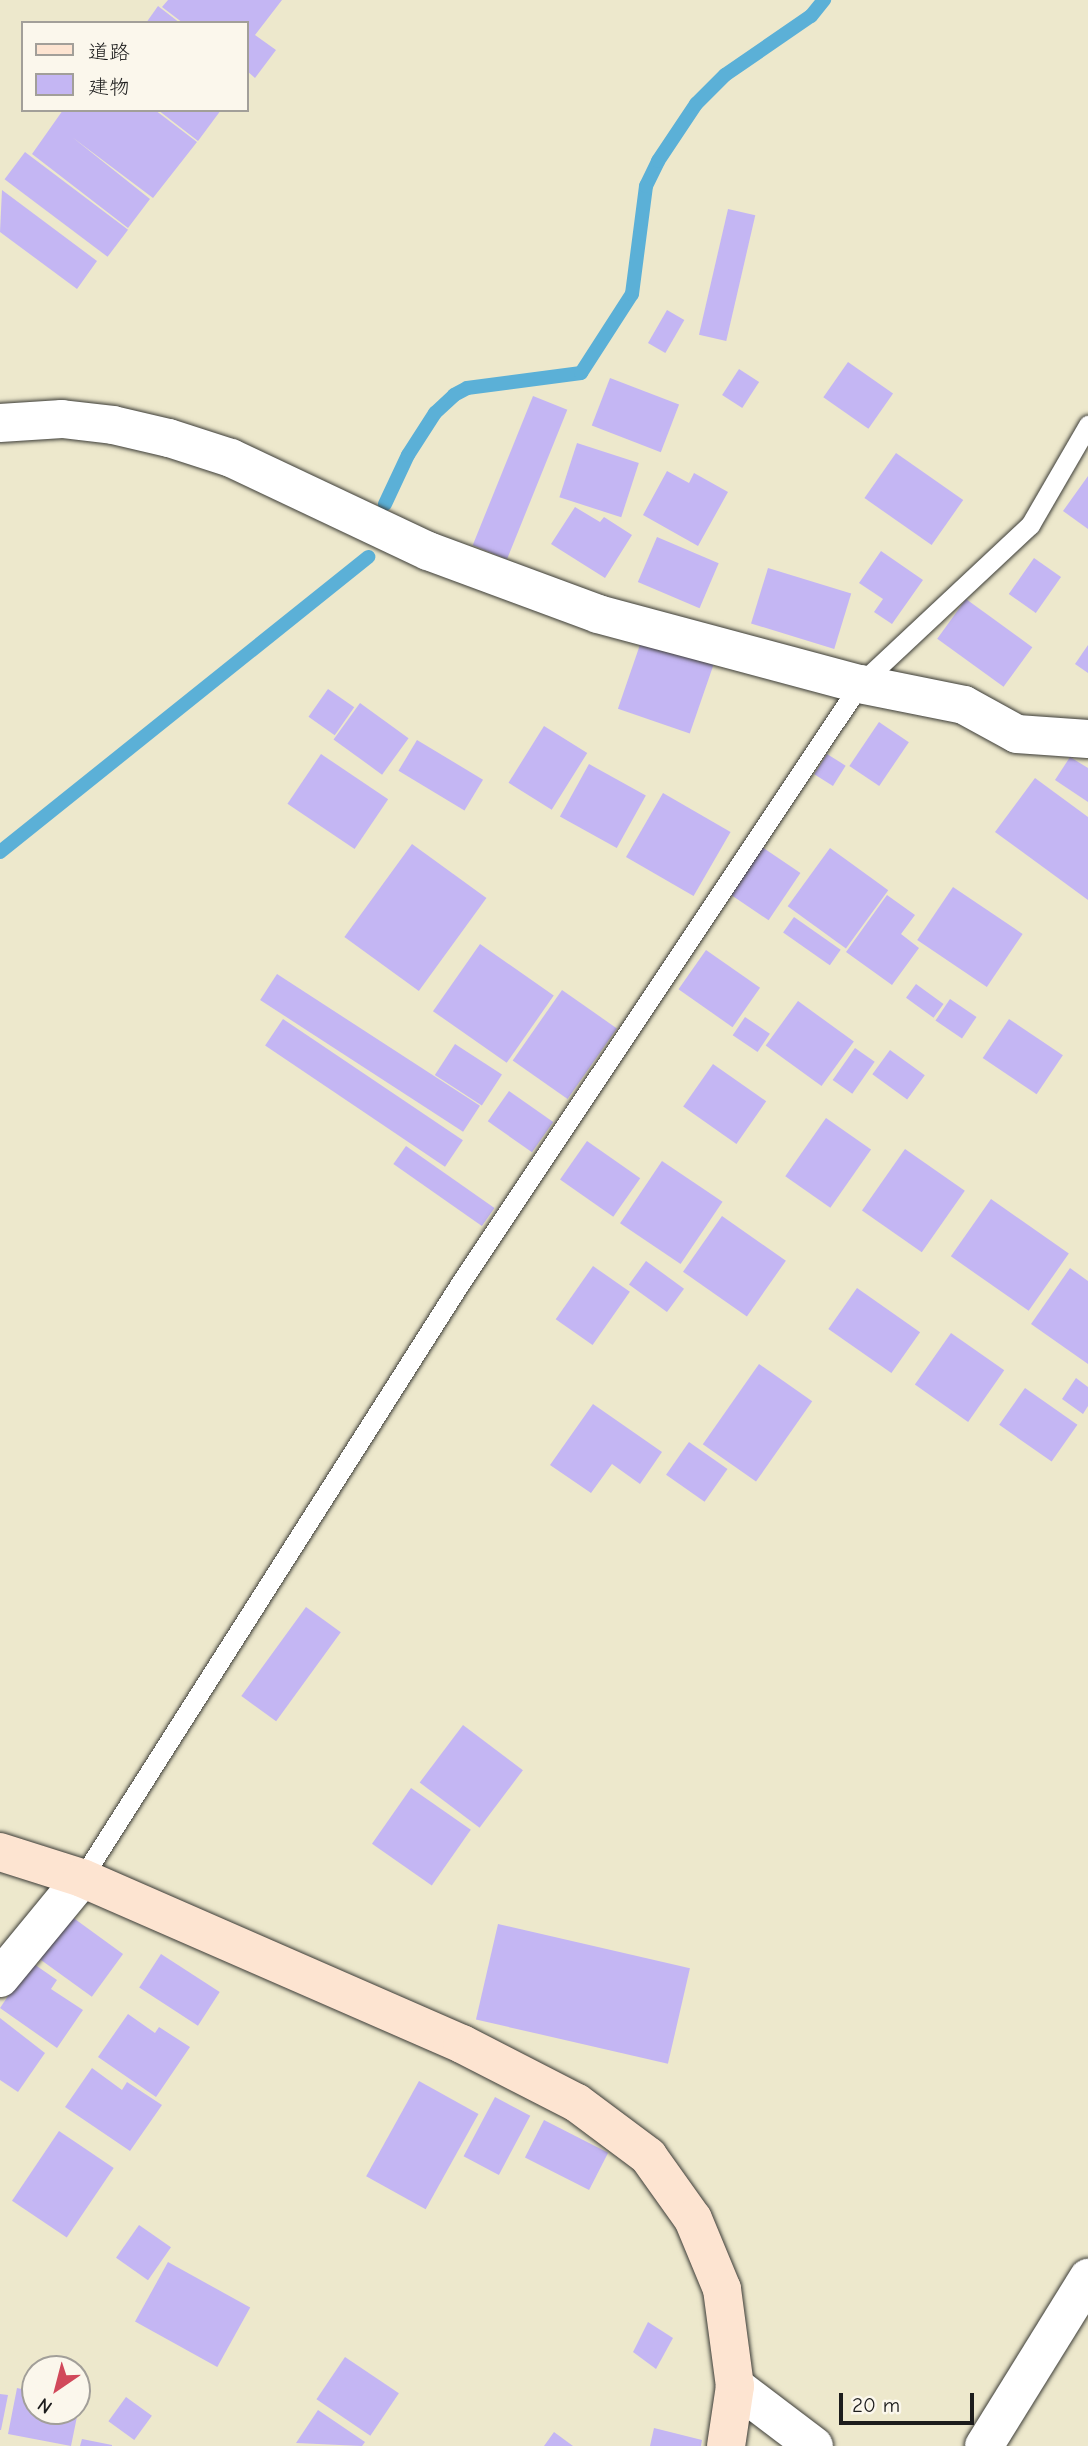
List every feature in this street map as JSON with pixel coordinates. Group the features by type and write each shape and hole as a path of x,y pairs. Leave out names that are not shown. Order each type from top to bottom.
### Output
{"street":[{"path":"0,423 62,419 113,425 169,438 231,458 428,551 598,614 860,684 964,705 1017,734 1088,739"},
{"path":"0,1852 82,1878 463,2043 577,2103 648,2156 693,2219 722,2289 734,2386 726,2446"},
{"path":"0,1978 82,1878"},
{"path":"984,2446 1084,2292"},
{"path":"734,2386 814,2446"}],"lane":[{"path":"82,1878 461,1282 860,684 1030,525 1088,425"}],"building":[{"path":"168,0 282,0 255,35 276,50 255,78 248,72 248,21 180,21 162,7"},
{"path":"158,6 177,21 147,21"},
{"path":"62,112 158,112 197,142 153,198 72,137 150,199 128,228 32,154"},
{"path":"161,112 220,112 198,141"},
{"path":"25,152 128,230 108,257 5,179"},
{"path":"2,190 97,261 77,289 0,232"},
{"path":"728,209 755,215 726,341 699,335"},
{"path":"667,310 684,320 665,353 648,343"},
{"path":"848,362 893,394 868,429 823,397"},
{"path":"739,369 759,382 742,408 722,395"},
{"path":"610,378 679,405 661,452 592,426"},
{"path":"533,396 567,410 507,559 473,545"},
{"path":"577,443 639,463 621,517 559,497"},
{"path":"896,453 963,500 932,545 864,498"},
{"path":"667,471 689,483 694,473 728,492 698,546 643,515"},
{"path":"1088,476 1088,529 1063,511"},
{"path":"575,507 600,522 604,517 632,535 605,578 551,544"},
{"path":"657,537 719,563 700,608 638,582"},
{"path":"881,551 923,580 892,624 874,612 883,599 859,583"},
{"path":"1034,558 1061,577 1036,613 1009,594"},
{"path":"768,568 851,593 834,649 751,623"},
{"path":"966,599 1032,647 1004,687 937,639"},
{"path":"643,636 715,661 690,734 618,709"},
{"path":"1088,645 1088,673 1075,664"},
{"path":"328,689 354,707 335,735 308,717"},
{"path":"360,703 409,738 382,775 334,739"},
{"path":"879,722 909,742 879,786 849,766"},
{"path":"544,726 587,753 552,810 508,783"},
{"path":"417,740 483,780 464,811 398,771"},
{"path":"321,754 388,799 355,849 287,804"},
{"path":"827,754 846,766 833,786 814,774"},
{"path":"1070,757 1088,768 1088,802 1055,780"},
{"path":"589,764 646,796 617,848 560,816"},
{"path":"1035,778 1088,817 1088,900 995,832"},
{"path":"663,793 731,832 694,896 626,857"},
{"path":"412,844 486,898 419,991 344,937"},
{"path":"759,845 800,873 769,920 727,892"},
{"path":"830,848 888,890 846,949 788,906"},
{"path":"953,887 1023,934 987,987 917,940"},
{"path":"887,895 915,915 901,934 919,948 892,985 846,952"},
{"path":"794,917 841,950 830,965 783,933"},
{"path":"480,944 554,996 507,1063 433,1011"},
{"path":"706,950 760,988 733,1027 678,989"},
{"path":"277,974 480,1106 463,1132 260,1000"},
{"path":"916,984 944,1004 934,1018 906,998"},
{"path":"562,990 617,1028 568,1099 513,1060"},
{"path":"950,999 977,1017 962,1038 935,1021"},
{"path":"798,1001 854,1042 821,1086 766,1045"},
{"path":"745,1017 770,1034 758,1052 733,1035"},
{"path":"283,1019 463,1140 445,1167 265,1046"},
{"path":"1009,1019 1063,1055 1037,1094 983,1058"},
{"path":"455,1044 502,1074 482,1106 435,1075"},
{"path":"855,1048 875,1062 852,1094 833,1080"},
{"path":"890,1050 925,1075 907,1100 872,1074"},
{"path":"713,1064 766,1101 736,1144 683,1107"},
{"path":"509,1091 553,1122 532,1152 488,1121"},
{"path":"826,1118 871,1150 830,1208 785,1176"},
{"path":"587,1141 640,1178 613,1217 560,1180"},
{"path":"406,1146 494,1208 482,1226 393,1164"},
{"path":"905,1149 965,1191 922,1252 862,1210"},
{"path":"662,1161 723,1202 681,1264 620,1223"},
{"path":"991,1199 1069,1253 1029,1311 951,1256"},
{"path":"722,1216 786,1261 747,1316 683,1272"},
{"path":"646,1261 684,1289 667,1312 629,1284"},
{"path":"593,1266 630,1292 593,1345 556,1319"},
{"path":"1070,1268 1088,1281 1088,1364 1031,1324"},
{"path":"857,1288 920,1332 891,1373 828,1329"},
{"path":"951,1333 1004,1370 968,1422 915,1385"},
{"path":"759,1364 812,1401 756,1482 703,1444"},
{"path":"1076,1378 1088,1387 1088,1406 1083,1414 1062,1399"},
{"path":"1025,1388 1077,1425 1052,1462 999,1425"},
{"path":"593,1404 662,1452 640,1484 612,1464 591,1493 550,1465"},
{"path":"689,1442 728,1469 705,1502 666,1475"},
{"path":"306,1607 341,1632 276,1721 241,1696"},
{"path":"463,1725 523,1770 480,1828 420,1783"},
{"path":"411,1788 471,1830 432,1886 372,1844"},
{"path":"68,1914 123,1954 92,1997 37,1957"},
{"path":"498,1924 690,1968 668,2064 476,2019"},
{"path":"161,1954 220,1992 198,2026 139,1988"},
{"path":"31,1962 57,1980 51,1989 83,2010 57,2048 0,2008"},
{"path":"128,2014 155,2033 159,2027 190,2047 156,2097 98,2057"},
{"path":"0,2018 45,2053 18,2092 0,2080"},
{"path":"92,2068 122,2090 127,2082 162,2105 130,2151 65,2107"},
{"path":"419,2081 478,2114 426,2209 366,2176"},
{"path":"495,2097 530,2116 499,2175 464,2156"},
{"path":"544,2120 608,2153 589,2190 525,2157"},
{"path":"59,2131 114,2168 67,2238 12,2201"},
{"path":"139,2225 171,2247 148,2280 116,2258"},
{"path":"168,2262 250,2308 217,2367 135,2321"},
{"path":"648,2322 673,2338 656,2369 633,2352"},
{"path":"345,2357 399,2393 370,2436 316,2399"},
{"path":"17,2388 21,2389 21,2425 75,2425 71,2446 8,2434"},
{"path":"0,2394 8,2395 1,2430 0,2430"},
{"path":"126,2397 152,2416 134,2440 108,2421"},
{"path":"318,2410 365,2442 362,2446 296,2443"},
{"path":"654,2428 702,2440 701,2446 650,2446"},
{"path":"554,2432 573,2446 544,2446"},
{"path":"82,2439 112,2445 112,2446 80,2446"}],"waterway":[{"path":"385,504 408,455 435,413 454,395 467,388 581,373 632,294 646,186 658,161 696,104 725,75 811,16 824,0"},
{"path":"0,852 368,557"}]}
